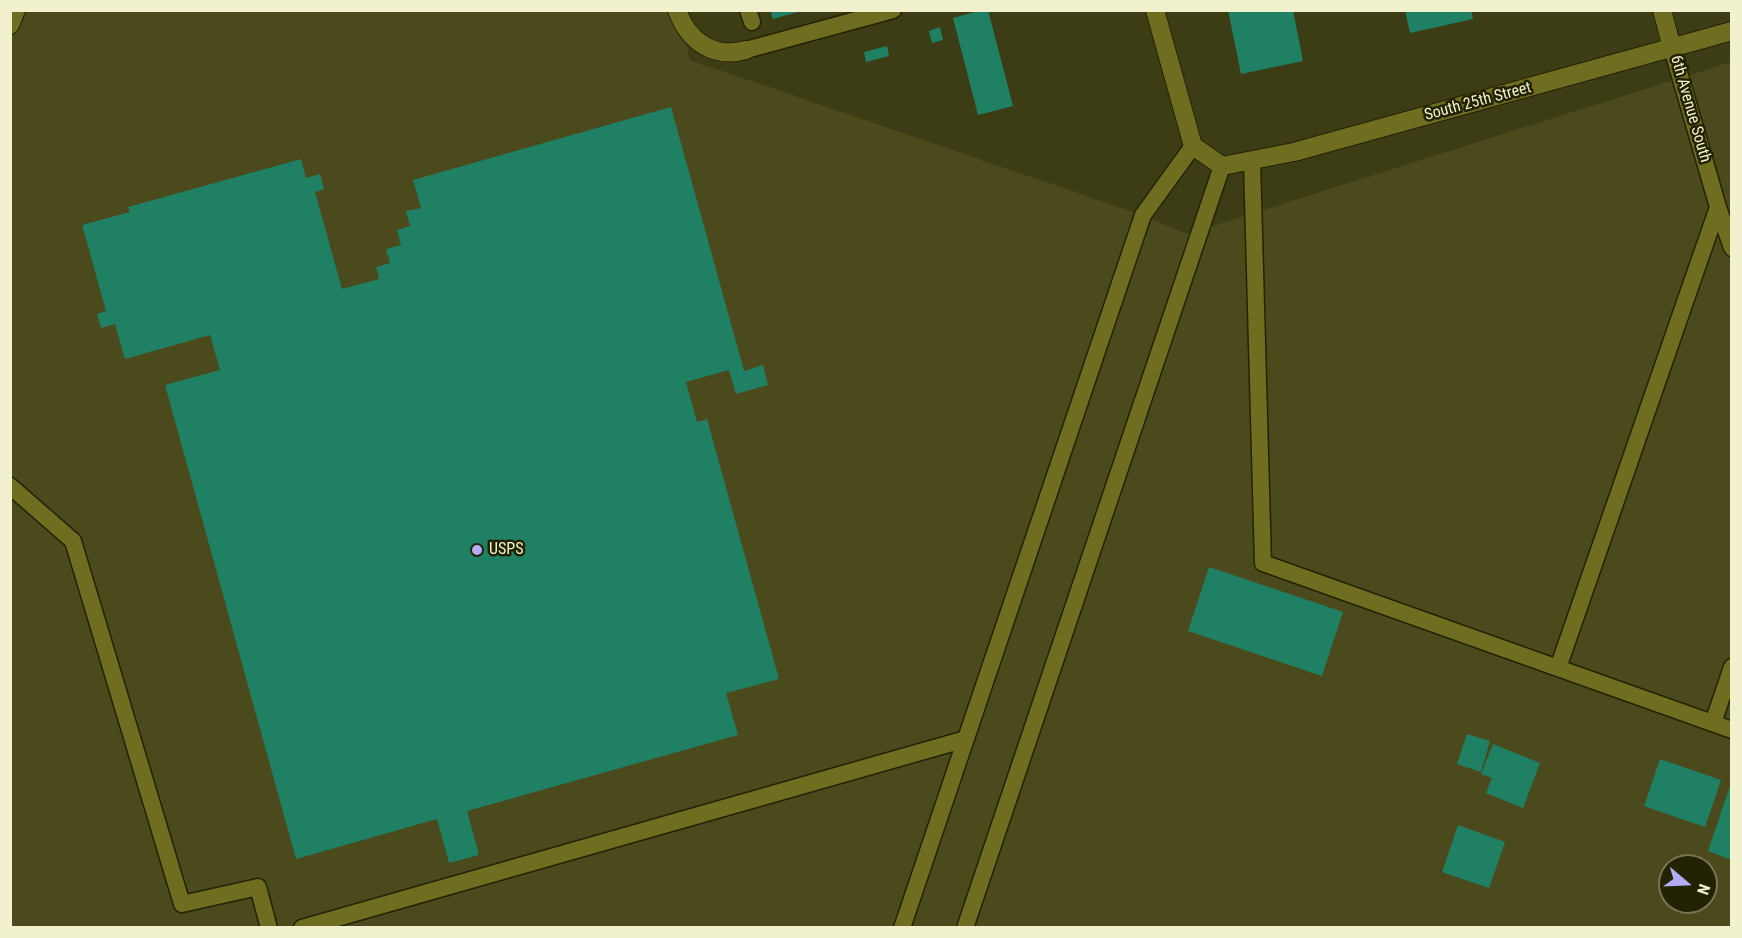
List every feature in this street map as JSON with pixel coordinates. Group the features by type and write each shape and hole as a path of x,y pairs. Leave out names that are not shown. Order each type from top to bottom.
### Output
{"street":[{"path":"10,25 16,10"},
{"path":"677,10 688,33 707,47 724,53 746,50"},
{"path":"1155,10 1192,146 1222,166"},
{"name":"6th Avenue South","path":"1662,10 1672,48"},
{"name":"South 25th Street","path":"1222,166 1294,152 1731,31"}],"lane":[{"path":"746,50 893,10"},
{"name":"6th Avenue South","path":"1672,48 1731,248"},
{"path":"902,927 1143,215 1192,146"},
{"path":"1252,161 1263,563 1731,730"},
{"path":"965,927 1222,166"},
{"path":"1558,668 1718,207"},
{"path":"10,486 73,541 182,904 258,887 269,927"},
{"path":"1713,723 1731,667"},
{"path":"302,927 966,739"}],"shaded area":[{"path":"10,11 677,11 690,60 1142,215 1187,234 1731,62 1731,927 11,927"}],"building":[{"path":"770,10 801,10 801,11 773,19"},
{"path":"988,10 1013,106 978,115 953,18"},
{"path":"1228,10 1293,10 1303,61 1241,74"},
{"path":"1405,10 1471,10 1473,19 1410,33"},
{"path":"940,27 943,40 932,43 929,31"},
{"path":"887,46 889,56 866,62 864,52"},
{"name":"USPS","path":"671,107 744,371 763,365 768,385 736,394 729,370 686,382 697,422 707,419 779,679 726,693 738,735 467,811 479,855 449,863 437,819 296,859 165,385 220,370 210,335 125,359 115,324 101,328 97,314 106,311 82,225 130,212 128,207 301,159 306,178 320,174 324,189 315,192 342,289 379,279 376,267 390,263 386,249 401,245 397,230 410,226 406,211 421,208 413,180"},
{"path":"1209,567 1343,612 1322,676 1188,631"},
{"path":"1467,734 1490,741 1481,772 1457,764"},
{"path":"1493,744 1540,763 1523,808 1486,793 1492,778 1481,774"},
{"path":"1660,759 1721,780 1705,827 1644,806"},
{"path":"1731,783 1732,860 1708,851"},
{"path":"1458,825 1505,842 1489,888 1442,872"}],"place":[{"name":"USPS","path":"477,550"}]}
